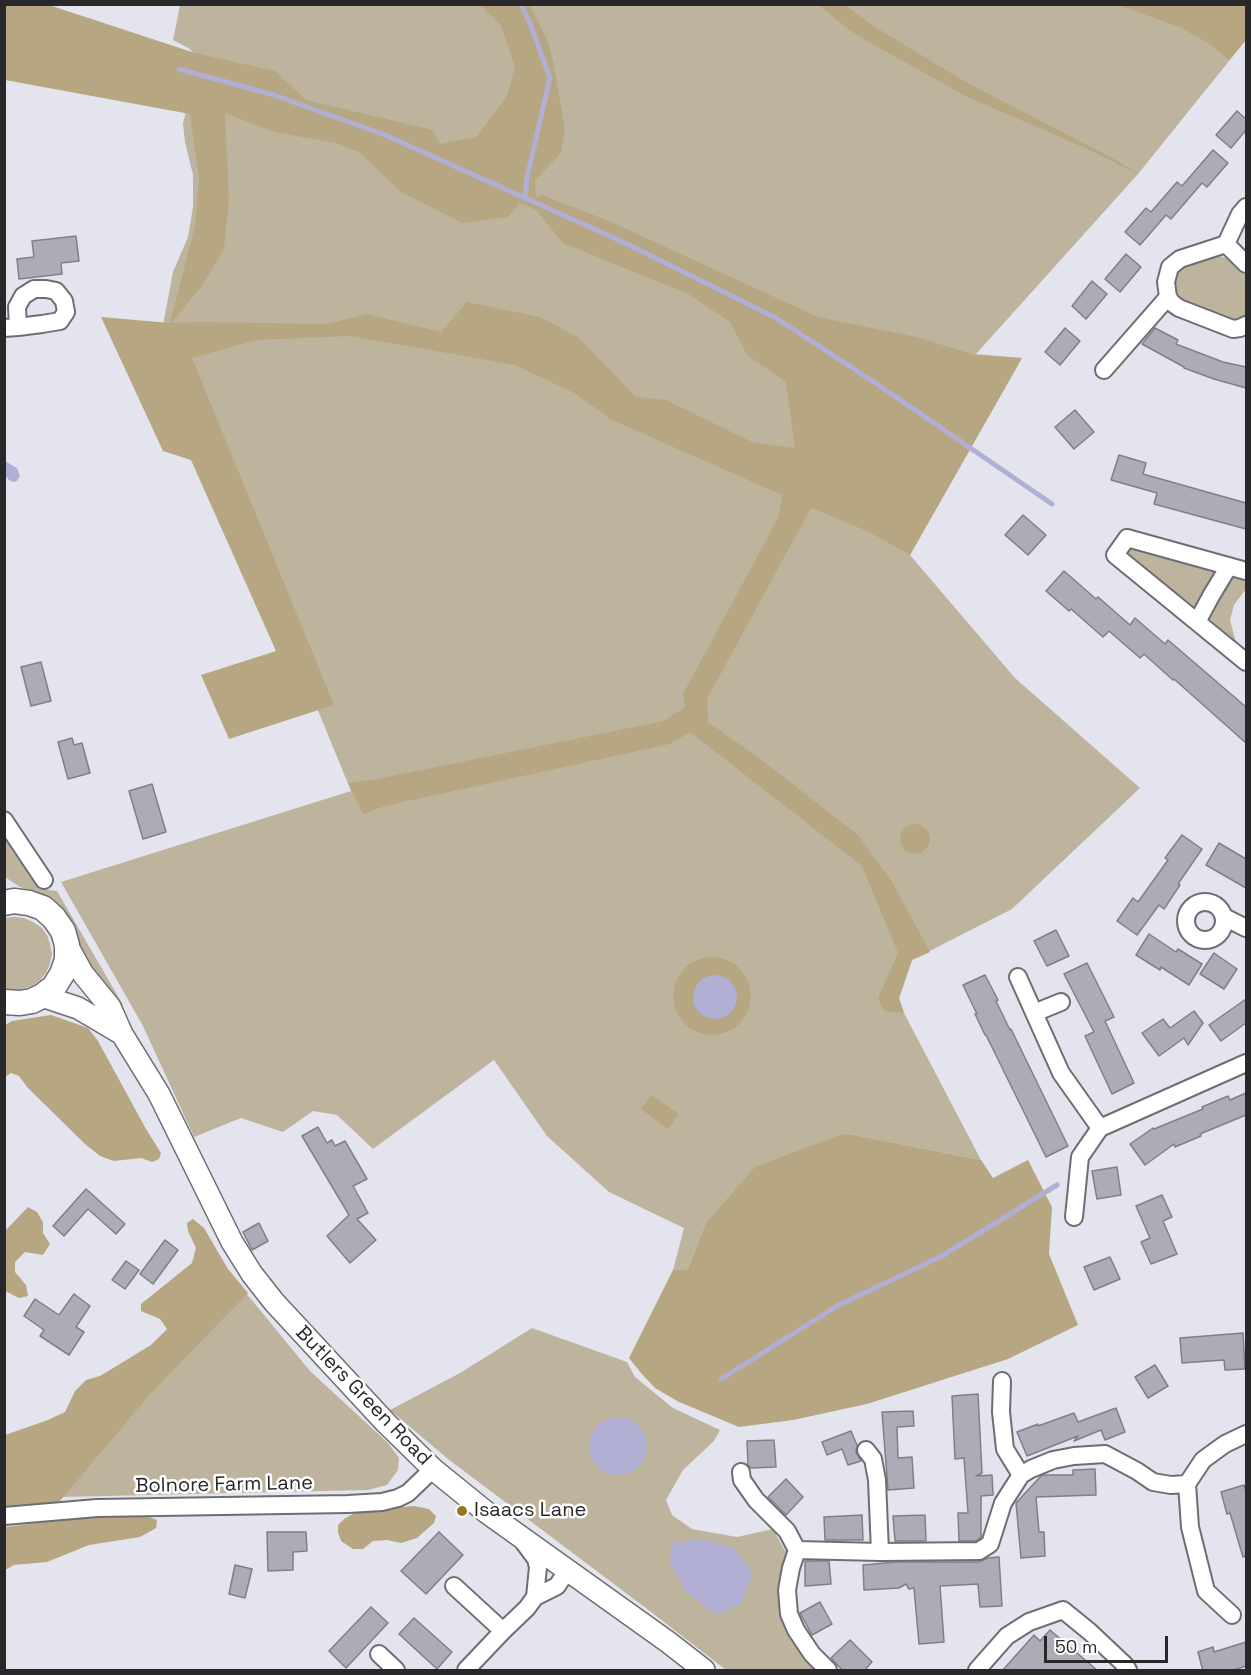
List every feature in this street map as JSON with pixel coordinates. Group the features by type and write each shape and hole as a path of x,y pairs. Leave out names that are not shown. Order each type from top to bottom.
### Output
{"highway":[{"path":"8,899 43,908 63,931 67,945 67,960 54,987 18,1003"}],"main road":[{"name":"Butlers Green Road","path":"67,945 83,974 110,1007 122,1034 159,1094 227,1233 252,1274 296,1328 386,1423 433,1469 466,1497 668,1642 704,1671"},
{"name":"Butlers Green Road","path":"18,1003 78,1008 122,1034"}],"street":[{"path":"1246,207 1240,214 1227,244 1180,258 1170,267 1166,282 1168,297 1179,308 1233,329 1246,325"},
{"path":"1227,244 1246,264"},
{"path":"1104,370 1168,297"},
{"path":"1246,571 1127,538 1115,555 1246,662"},
{"path":"1197,622 1229,566"},
{"path":"4,820 44,880"},
{"path":"1224,917 1246,928"},
{"path":"1018,977 1061,1073 1100,1128"},
{"path":"1034,1013 1061,1002"},
{"path":"1074,1217 1080,1157 1100,1128 1246,1063"},
{"path":"1002,1381 1001,1412 1005,1449 1021,1475"},
{"path":"1232,1615 1206,1591 1190,1527 1187,1484 1203,1460 1225,1444 1246,1434"},
{"path":"866,1450 873,1459 877,1480 880,1552"},
{"path":"797,1550 979,1551 990,1544 1003,1503 1021,1475 1053,1460 1074,1456 1105,1455 1153,1482 1171,1485 1187,1484"},
{"name":"Bolnore Farm Lane","path":"4,1516 97,1508 382,1502 398,1498 408,1492 433,1469"},
{"path":"741,1472 742,1480 756,1500 787,1531 797,1550 787,1590 789,1614 796,1630 812,1654 828,1671"},
{"path":"516,1533 536,1559 538,1567 535,1597"},
{"path":"465,1671 535,1597 557,1586 567,1571"},
{"path":"454,1586 503,1631"},
{"path":"977,1671 1008,1636 1029,1622 1063,1610 1090,1632 1125,1665 1128,1671"},
{"path":"379,1654 396,1671"}],"shaded area":[{"path":"4,5 49,5 195,53 275,71 306,100 433,130 440,144 476,137 507,96 515,66 500,24 480,5 530,5 548,42 565,129 561,153 535,181 536,198 542,195 609,221 818,317 917,337 975,355 1022,358 910,555 867,531 811,508 707,699 708,722 763,761 858,835 891,880 930,952 912,960 899,998 904,1013 884,1011 878,998 898,953 862,866 690,732 670,744 385,806 363,814 348,783 664,721 685,707 683,694 778,518 782,495 612,420 574,393 515,365 350,336 257,340 192,358 334,705 229,739 201,675 276,651 191,460 163,451 101,317 170,323 195,226 199,178 190,114 5,80","holes":["225,113 274,132 336,143 359,152 401,192 462,223 508,217 520,203 536,210 563,243 688,294 730,322 747,355 786,382 795,448 752,442 666,400 636,397 578,337 540,317 467,302 441,332 367,314 327,324 171,323 202,286 224,249 229,199"]},
{"path":"180,5 1246,5 1246,40 1138,174 976,354 1022,358 910,555 1015,678 1140,788 1012,909 912,960 899,998 904,1013 981,1160 845,1133 705,1224 688,1269 673,1270 684,1228 609,1192 547,1136 494,1060 373,1149 337,1115 313,1111 283,1132 241,1118 194,1137 143,1026 61,882 351,791 162,330 173,272 188,237 193,207 193,175 183,124 198,56 173,40"},
{"path":"818,5 845,5 875,27 964,81 1118,161 1138,174 1083,147 965,96 855,34"},
{"path":"1118,5 1246,5 1246,40 1229,60 1209,44 1182,28"},
{"path":"1218,255 1234,261 1246,276 1246,318 1234,320 1182,302 1174,291 1175,271 1183,263"},
{"path":"1127,538 1246,571 1246,589 1234,605 1230,620 1235,639 1246,658 1115,555"},
{"path":"915,824 921,825 929,833 929,845 921,853 915,854 909,853 901,845 900,839 901,833 909,825"},
{"path":"5,827 44,888 57,891 123,1005 121,1006 94,970 69,917 61,907 48,897 20,887 5,877"},
{"path":"4,918 24,918 41,927 47,935 52,954 46,973 40,980 32,986 13,990 5,989"},
{"path":"712,957 727,960 744,974 751,996 748,1011 734,1028 712,1035 697,1032 680,1018 673,996 676,981 690,964"},
{"path":"51,1015 88,1028 98,1041 161,1153 159,1159 152,1162 141,1158 114,1161 100,1156 28,1088 19,1076 11,1073 5,1077 5,1025 12,1021"},
{"path":"651,1095 679,1114 668,1129 641,1109"},
{"path":"845,1133 981,1160 993,1178 1028,1160 1052,1207 1049,1254 1078,1325 1008,1359 867,1404 793,1420 739,1427 679,1402 655,1388 629,1358 673,1270 688,1269 705,1224 755,1167"},
{"path":"28,1207 37,1212 43,1222 43,1233 50,1244 43,1255 25,1252 15,1262 15,1272 26,1285 28,1296 19,1298 5,1291 5,1231"},
{"path":"193,1219 204,1228 228,1269 248,1293 151,1393 60,1501 48,1505 5,1509 5,1435 65,1412 75,1391 86,1380 100,1376 151,1345 167,1329 160,1319 141,1311 141,1304 192,1263 196,1248 187,1223"},
{"path":"246,1293 310,1371 388,1443 399,1458 398,1470 387,1485 368,1490 62,1497 150,1393"},
{"path":"532,1328 627,1362 635,1377 673,1408 720,1430 714,1441 683,1470 666,1500 672,1515 692,1529 737,1537 773,1529 788,1556 781,1580 818,1670 726,1670 448,1459 390,1410 460,1373"},
{"path":"414,1506 429,1509 436,1516 434,1523 417,1538 401,1543 387,1540 373,1541 363,1549 353,1549 341,1541 338,1525 358,1511"},
{"path":"142,1514 157,1520 156,1528 140,1537 89,1545 47,1562 14,1565 5,1570 5,1527"}],"water":[{"path":"5,461 17,468 20,476 17,481 9,480 5,475"},
{"path":"715,975 724,976 731,981 736,988 736,1006 731,1013 724,1018 715,1019 706,1018 699,1013 694,1006 693,997 694,988 699,981 706,976"},
{"path":"618,1417 629,1419 642,1430 647,1446 645,1457 634,1470 618,1475 607,1473 594,1462 589,1446 591,1435 602,1422"},
{"path":"702,1539 734,1548 753,1573 740,1605 716,1615 686,1592 670,1562 672,1543"}],"building":[{"path":"1237,111 1246,119 1246,130 1231,148 1216,135"},
{"path":"1213,150 1228,163 1207,187 1202,183 1171,219 1166,215 1140,245 1125,232 1146,208 1151,212 1177,182 1182,186"},
{"path":"76,236 79,261 61,263 62,274 19,279 17,259 34,257 32,241"},
{"path":"1126,254 1141,267 1120,292 1105,279"},
{"path":"1092,281 1107,294 1086,319 1072,306"},
{"path":"1065,328 1080,341 1060,365 1045,352"},
{"path":"1155,328 1178,340 1176,344 1223,362 1246,367 1246,388 1184,368 1142,344"},
{"path":"1075,410 1094,432 1074,449 1055,427"},
{"path":"1119,455 1146,463 1143,474 1246,503 1246,529 1154,504 1157,493 1111,480"},
{"path":"1023,515 1046,535 1028,555 1005,535"},
{"path":"1064,571 1130,625 1135,618 1165,644 1168,640 1246,707 1246,743 1144,654 1140,658 1109,631 1103,637 1046,591"},
{"path":"41,662 51,701 31,706 21,667"},
{"path":"72,738 74,745 82,743 90,773 68,779 58,742"},
{"path":"152,784 166,832 143,839 129,791"},
{"path":"1182,835 1202,849 1164,909 1159,905 1137,935 1117,921 1133,898 1138,902 1168,860 1165,858"},
{"path":"1219,843 1246,859 1246,888 1206,865"},
{"path":"1056,930 1069,956 1047,966 1034,941"},
{"path":"1149,934 1176,952 1178,949 1202,964 1189,985 1161,967 1160,970 1136,955"},
{"path":"1214,953 1237,969 1224,989 1200,974"},
{"path":"1087,963 1114,1017 1105,1021 1134,1083 1112,1094 1085,1036 1094,1032 1064,974"},
{"path":"985,975 1068,1146 1046,1157 985,1035 963,985"},
{"path":"1246,999 1246,1023 1221,1041 1209,1025"},
{"path":"1194,1011 1203,1023 1188,1045 1184,1038 1159,1056 1142,1033 1163,1019 1170,1028"},
{"path":"1246,1093 1246,1115 1175,1147 1174,1144 1145,1165 1130,1144 1153,1128 1203,1109 1202,1107 1228,1096 1230,1100"},
{"path":"318,1127 327,1143 332,1140 335,1146 345,1141 367,1179 353,1186 368,1213 357,1219 376,1240 350,1263 327,1236 349,1215 302,1136"},
{"path":"1117,1167 1121,1195 1097,1199 1092,1171"},
{"path":"86,1189 125,1224 116,1234 88,1209 64,1236 53,1226"},
{"path":"1162,1195 1172,1217 1163,1221 1177,1254 1151,1264 1141,1242 1150,1238 1136,1206"},
{"path":"259,1223 268,1241 252,1250 243,1232"},
{"path":"165,1240 178,1250 153,1284 140,1274"},
{"path":"1110,1257 1120,1279 1094,1290 1084,1267"},
{"path":"126,1261 139,1270 125,1289 112,1280"},
{"path":"74,1294 90,1306 76,1327 84,1332 69,1355 40,1336 44,1330 24,1316 35,1299 59,1315"},
{"path":"1243,1333 1245,1369 1225,1370 1224,1360 1182,1363 1180,1338"},
{"path":"1155,1365 1168,1386 1148,1398 1135,1377"},
{"path":"978,1394 982,1473 976,1476 992,1475 993,1495 981,1496 981,1537 976,1541 959,1541 958,1513 968,1513 964,1458 955,1459 952,1396"},
{"path":"1116,1408 1125,1432 1105,1440 1101,1430 1074,1441 1078,1436 1027,1456 1017,1432 1074,1413 1078,1422"},
{"path":"913,1411 914,1426 897,1427 898,1458 912,1457 914,1488 888,1490 882,1412"},
{"path":"851,1431 857,1445 856,1452 861,1461 848,1465 842,1449 827,1455 822,1442"},
{"path":"774,1440 776,1467 751,1468 748,1465 747,1441"},
{"path":"1095,1469 1096,1495 1036,1497 1039,1532 1044,1532 1045,1556 1021,1558 1016,1503 1043,1475 1073,1475 1073,1470"},
{"path":"786,1479 803,1497 786,1515 768,1497"},
{"path":"1244,1485 1246,1492 1246,1556 1243,1557 1221,1492"},
{"path":"862,1515 863,1540 825,1540 824,1517"},
{"path":"925,1515 926,1541 895,1541 893,1516"},
{"path":"267,1532 306,1532 307,1551 293,1552 293,1570 268,1571"},
{"path":"439,1532 463,1555 426,1594 401,1571"},
{"path":"999,1557 1002,1606 980,1607 978,1584 940,1586 944,1642 919,1644 914,1588 909,1589 906,1584 899,1588 864,1590 863,1565 896,1562 979,1562"},
{"path":"805,1561 829,1561 831,1584 805,1586"},
{"path":"235,1565 252,1569 245,1598 229,1594"},
{"path":"820,1602 832,1624 812,1635 800,1613"},
{"path":"371,1607 388,1623 346,1668 329,1651"},
{"path":"414,1618 452,1652 437,1669 399,1634"},
{"path":"1050,1630 1098,1671 1002,1671 1034,1635 1040,1641"},
{"path":"850,1640 872,1662 864,1671 843,1671 831,1658"},
{"path":"1246,1642 1246,1666 1231,1671 1203,1671 1198,1652 1213,1647 1214,1652"}],"waterway":[{"path":"521,4 550,78 527,177 525,199"},
{"path":"179,69 274,95 385,135 623,242 776,318 1052,504"},
{"path":"721,1379 837,1306 942,1256 1057,1185"}],"place":[{"name":"Isaacs Lane","path":"462,1511"}]}
